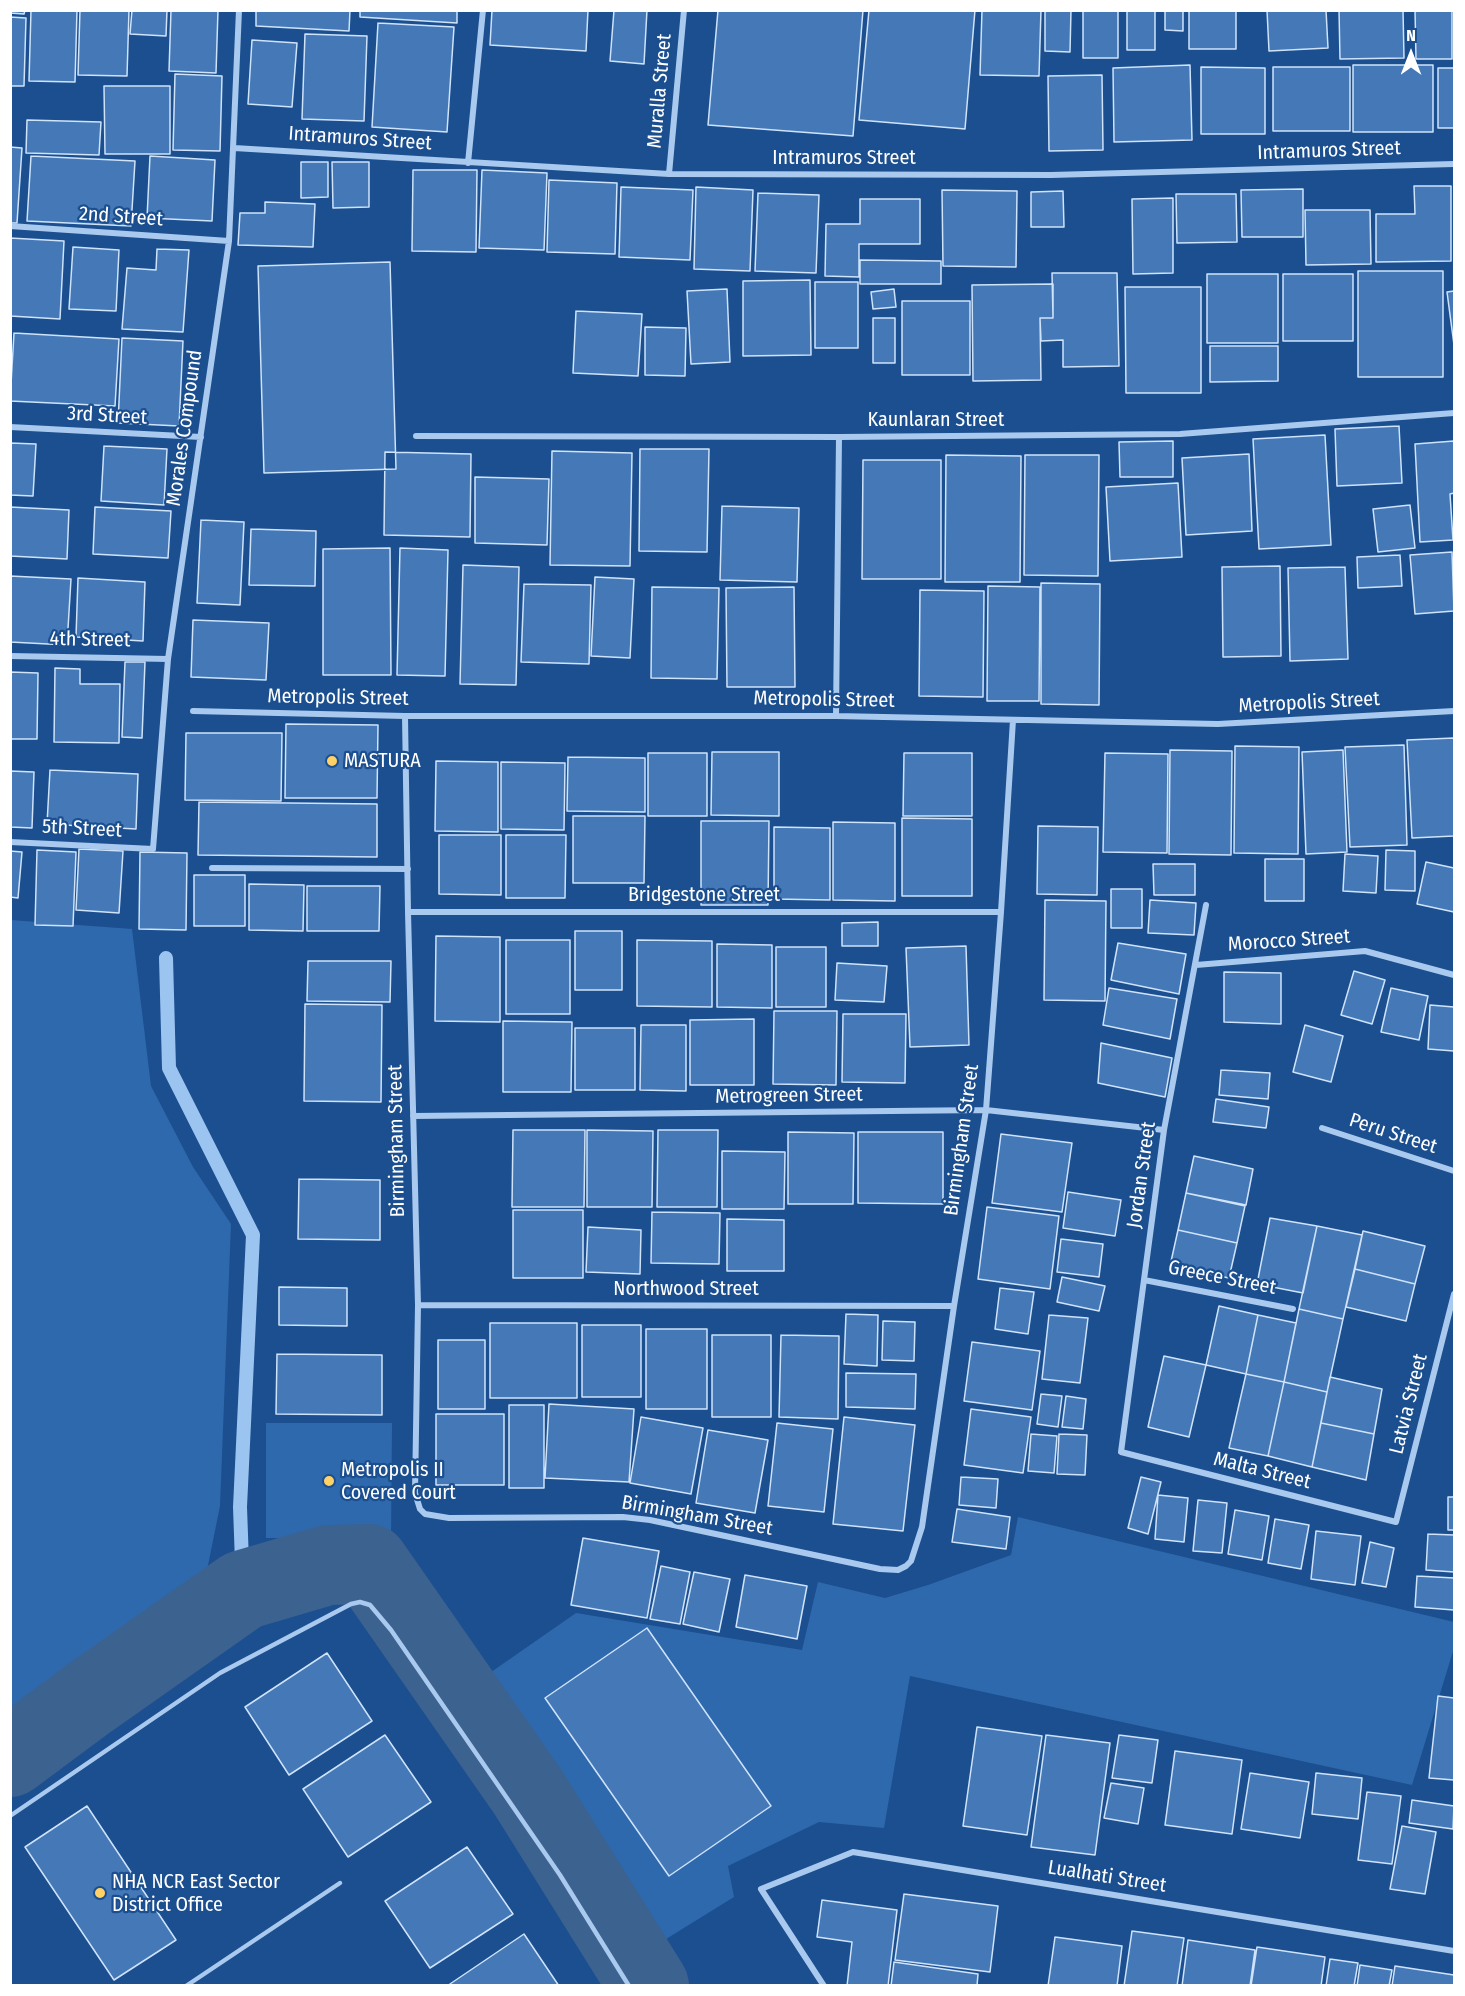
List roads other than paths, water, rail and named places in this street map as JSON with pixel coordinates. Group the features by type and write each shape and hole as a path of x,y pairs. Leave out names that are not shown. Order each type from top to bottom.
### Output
{"street":[{"name":"Morales Compound","path":"153,849 168,659 229,241 239,10"},
{"path":"468,163 483,10"},
{"name":"Muralla Street","path":"669,174 684,10"},
{"name":"Intramuros Street","path":"234,147 669,174 1051,175 1455,164"},
{"name":"2nd Street","path":"10,225 229,241"},
{"name":"Kaunlaran Street","path":"416,436 1180,435 1455,413"},
{"name":"3rd Street","path":"10,427 201,437"},
{"path":"836,716 839,437"},
{"name":"4th Street","path":"10,656 168,659"},
{"name":"Metropolis Street","path":"193,711 405,716 836,716 1218,724 1455,711"},
{"name":"Birmingham Street","path":"405,716 418,1305 415,1493 420,1509 425,1514 449,1518 623,1517 650,1520 880,1569 898,1570 911,1561 922,1527 954,1306 986,1110 1013,720"},
{"name":"5th Street","path":"10,842 153,849"},
{"path":"212,868 408,869"},
{"name":"Jordan Street","path":"1121,1452 1164,1130 1206,905"},
{"name":"Bridgestone Street","path":"408,912 1001,912"},
{"name":"Morocco Street","path":"1196,965 1365,951 1455,975"},
{"name":"Metrogreen Street","path":"413,1116 986,1110 1164,1130"},
{"name":"Peru Street","path":"1322,1128 1455,1171"},
{"name":"Greece Street","path":"1144,1280 1293,1309"},
{"name":"Latvia Street","path":"1396,1522 1455,1294"},
{"name":"Northwood Street","path":"418,1305 954,1306"},
{"name":"Malta Street","path":"1121,1452 1396,1522"},
{"name":"Lualhati Street","path":"824,1986 761,1889 853,1852 1455,1951"}],"lane":[{"path":"10,1816 220,1673 351,1604 360,1602 370,1605 391,1630 560,1875 629,1986"},
{"path":"186,1986 340,1883"}],"waterway":[{"path":"166,958 169,1068 253,1235 240,1507 243,1590"},
{"path":"10,1757 243,1590 328,1565 369,1564 528,1792 649,1986"}],"place":[{"name":"MASTURA","path":"332,761"},
{"name":"Metropolis II Covered Court","path":"329,1481"},
{"name":"NHA NCR East Sector District Office","path":"100,1893"}]}
